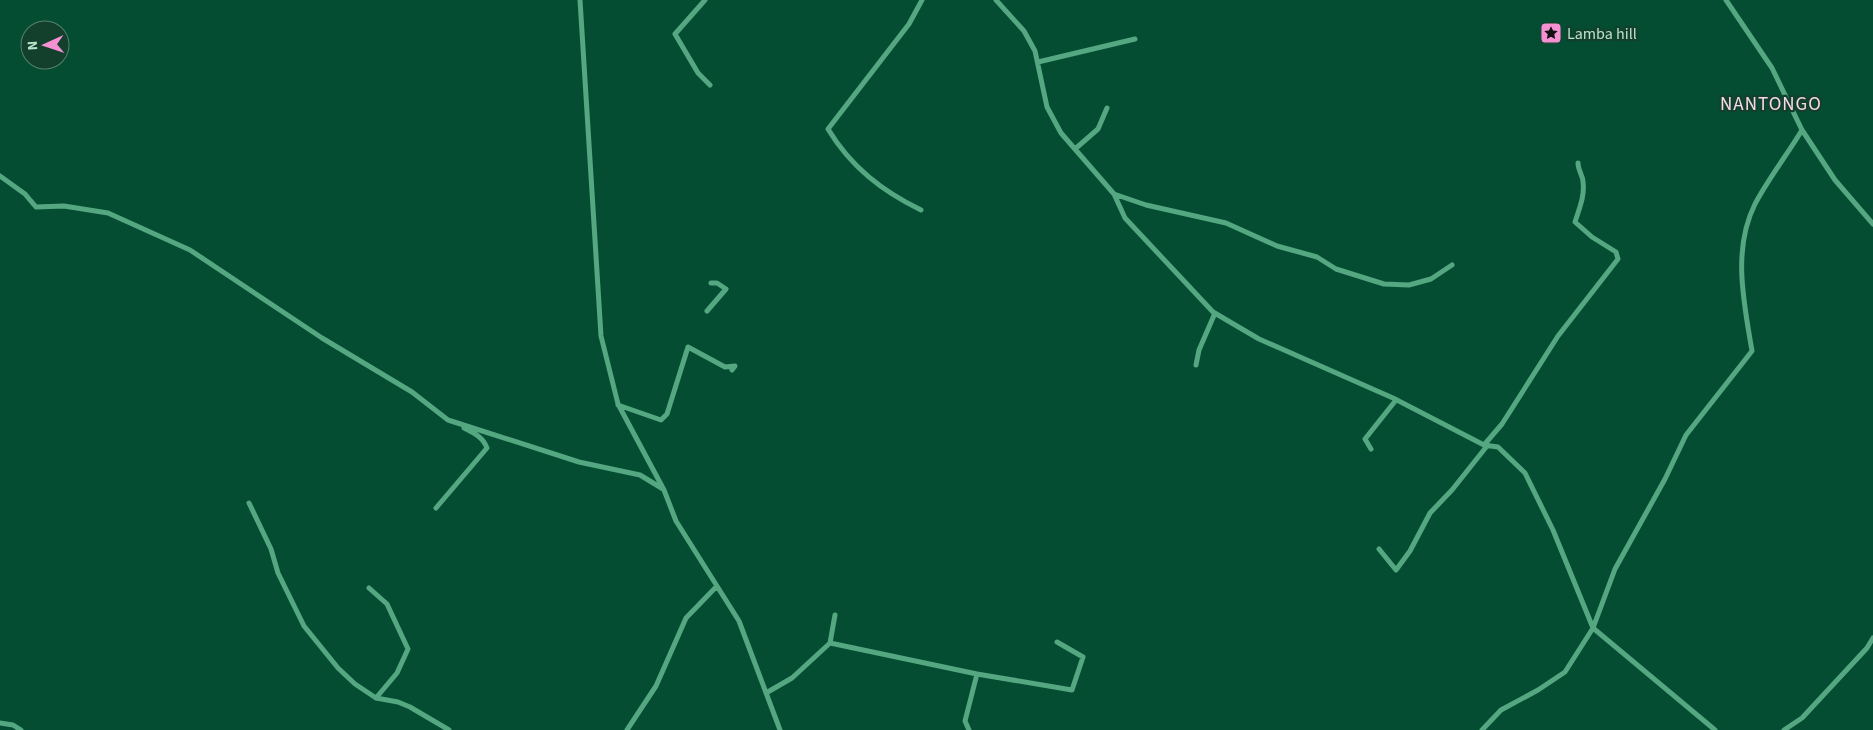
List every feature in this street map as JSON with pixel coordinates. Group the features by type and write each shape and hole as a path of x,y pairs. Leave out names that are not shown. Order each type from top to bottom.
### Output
{"street":[{"path":"580,0 601,336 618,404 664,490 676,521 739,621 780,730"},
{"path":"705,0 675,34 698,73 710,86"},
{"path":"921,210 896,198 861,172 839,148 828,129 909,24 922,0"},
{"path":"996,0 1024,31 1035,51 1047,107 1061,132 1114,194 1125,218 1215,313 1258,339 1396,400 1486,445 1498,447 1524,474 1553,530 1593,628 1715,730"},
{"path":"1726,0 1772,68 1802,130 1835,180 1873,224"},
{"path":"1038,62 1135,39"},
{"path":"1075,149 1098,129 1107,108"},
{"path":"1482,730 1501,710 1538,690 1565,672 1593,628 1615,569 1665,479 1686,435 1752,351 1741,265 1747,226 1754,205 1802,130"},
{"path":"1379,549 1396,570 1410,551 1430,512 1452,490 1486,445 1507,416 1558,336 1618,259 1616,252 1592,237 1575,222 1583,192 1583,180 1578,172 1578,163"},
{"path":"0,176 25,194 36,207 64,206 108,212 190,250 322,338 412,392 448,420 476,434 484,442 486,448 436,508"},
{"path":"1114,194 1146,204 1226,222 1277,246 1317,257 1336,269 1384,284 1416,283 1431,279 1452,265"},
{"path":"707,311 726,289 717,283 710,283"},
{"path":"1196,365 1199,350 1215,313"},
{"path":"618,404 661,420 667,414 688,347 725,367 735,366 732,370"},
{"path":"1371,449 1365,439 1396,400"},
{"path":"448,420 579,462 640,475 664,490"},
{"path":"249,503 271,549 278,574 304,626 338,668 355,684 376,698 398,702 410,707 449,730"},
{"path":"627,730 656,686 686,618 717,586"},
{"path":"369,588 387,604 408,649 397,673 376,698"},
{"path":"766,693 792,678 830,642 834,615"},
{"path":"1784,730 1802,718 1867,648 1873,638"},
{"path":"830,642 977,674 1072,690 1083,657 1057,642"},
{"path":"970,730 965,721 977,674"},
{"path":"0,723 13,725 21,730"}],"place":[{"name":"Lamba hill","path":"1551,33"}],"district":[{"name":"NANTONGO","path":"1771,103"}]}
